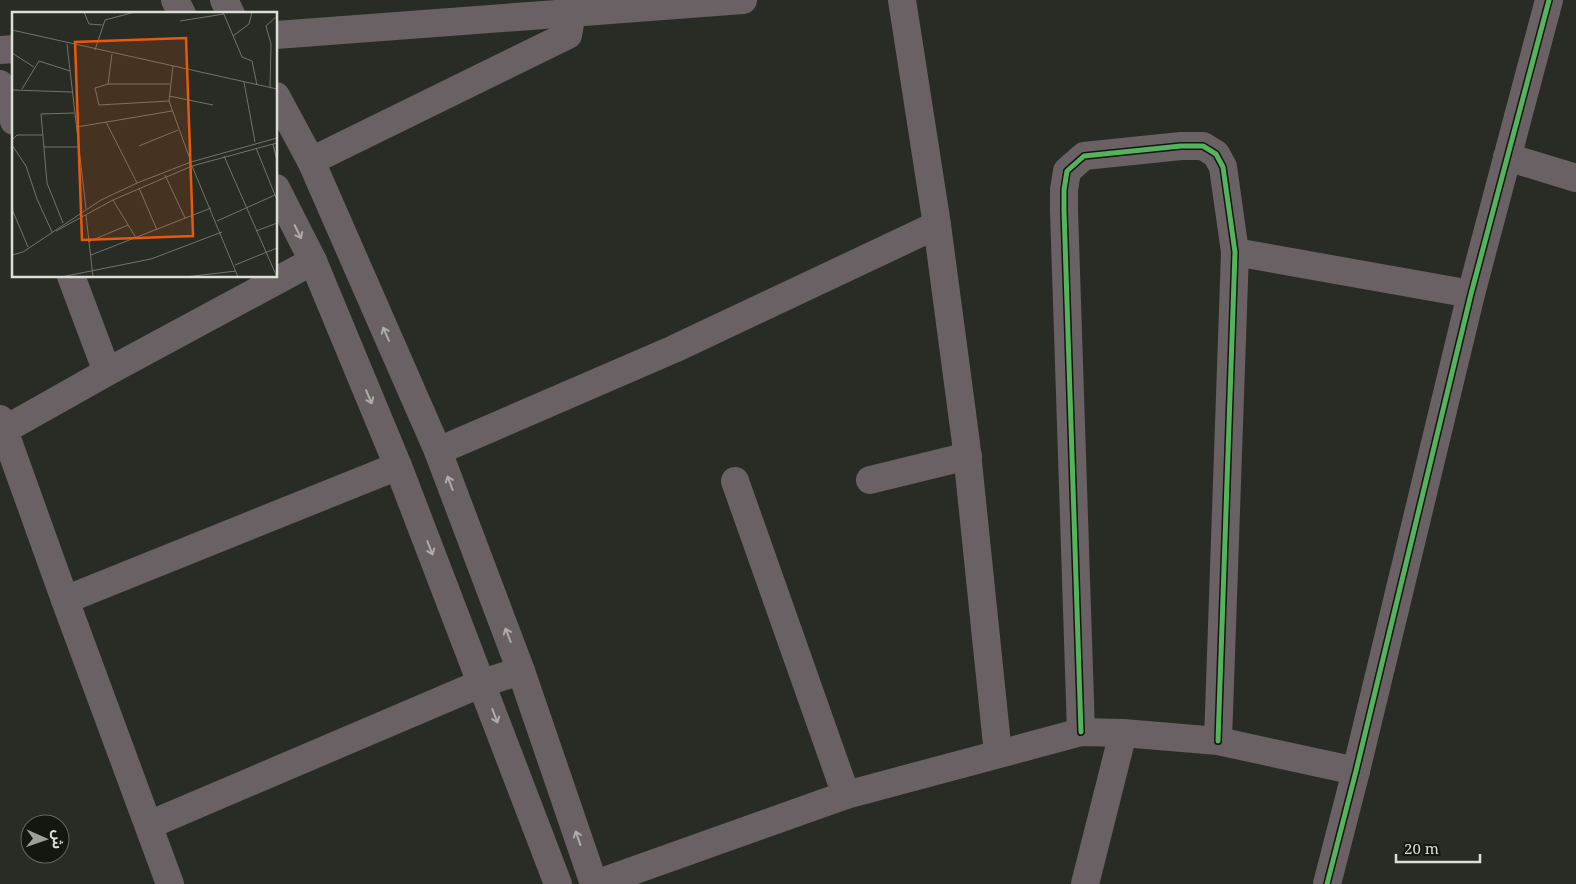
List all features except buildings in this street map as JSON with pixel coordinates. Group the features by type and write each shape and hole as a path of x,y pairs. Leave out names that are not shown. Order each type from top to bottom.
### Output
{"street":[{"path":"175,0 181,12"},
{"path":"224,0 230,12"},
{"path":"278,35 742,0"},
{"path":"902,0 968,456 998,754"},
{"path":"1327,884 1471,294 1549,0"},
{"path":"312,162 568,35 572,12"},
{"path":"0,84 12,116"},
{"path":"278,100 312,162 438,451 521,670 595,884 846,795 1081,732 1123,733 1218,741 1356,771"},
{"path":"1081,732 1064,210 1064,190 1067,171 1084,156 1181,146 1203,146 1216,154 1222,167 1236,252 1218,741"},
{"path":"1507,157 1576,178"},
{"path":"278,192 313,261 398,466 558,884"},
{"path":"438,451 674,349 936,225"},
{"path":"1236,252 1471,294"},
{"path":"170,884 2,425 106,372 313,261"},
{"path":"72,278 106,372"},
{"path":"870,480 968,456"},
{"path":"65,600 398,466"},
{"path":"735,481 846,795"},
{"path":"149,825 482,683 521,670"},
{"path":"1085,884 1123,733"}],"cycle path":[{"path":"1327,884 1471,294 1549,0"},
{"path":"1081,732 1064,210 1064,190 1067,171 1084,156 1181,146 1203,146 1216,154 1223,167 1235,252 1218,741"}]}
